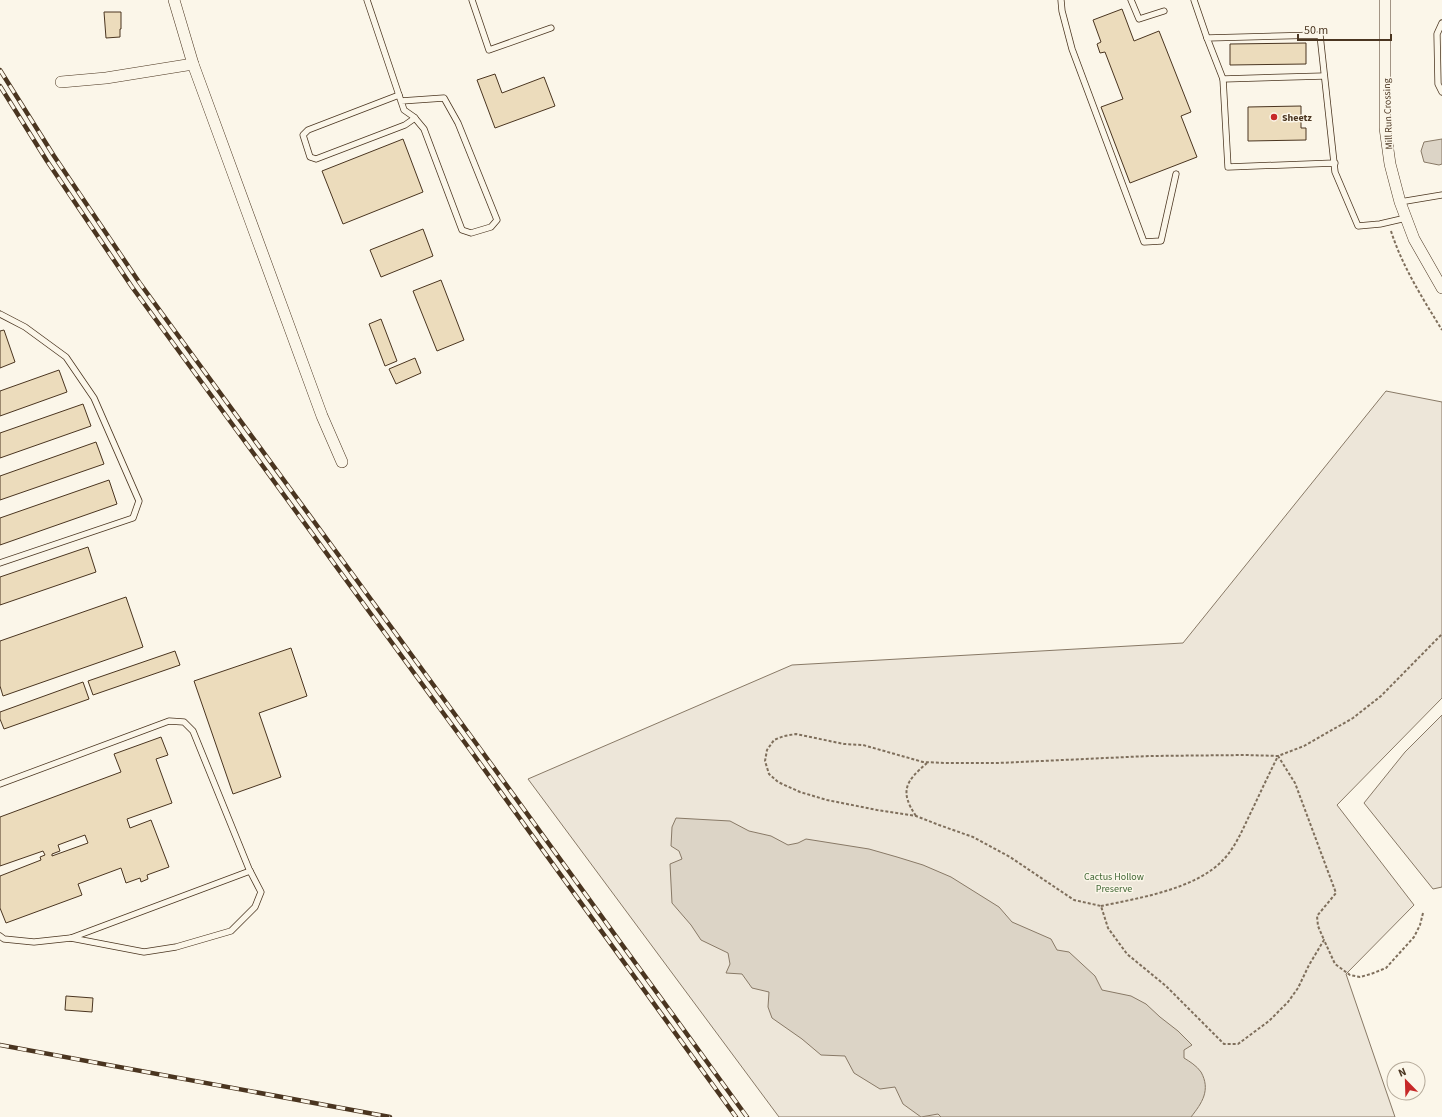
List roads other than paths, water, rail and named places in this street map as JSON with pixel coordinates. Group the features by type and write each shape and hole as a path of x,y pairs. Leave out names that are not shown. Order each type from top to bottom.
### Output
{"street":[{"path":"174,0 193,64 322,416 342,462"},
{"name":"Mill Run Crossing","path":"1385,0 1386,128 1390,164 1400,202 1414,239 1442,288"},
{"path":"61,82 106,78 193,64"}],"lane":[{"path":"367,0 400,98 404,110 415,118 424,129 462,230 472,233 490,227 497,220 458,123 444,98 400,98 308,130 303,135 310,157 316,159 405,125 415,118"},
{"path":"472,0 489,50 551,28"},
{"path":"1061,0 1062,11 1072,49 1144,242 1161,242 1176,174"},
{"path":"1131,0 1139,19 1164,11"},
{"path":"1194,0 1206,38 1223,79 1228,167 1335,163"},
{"path":"1442,23 1437,34 1440,63 1438,84 1442,92"},
{"path":"1206,38 1320,35 1335,172 1358,226 1406,218"},
{"path":"1223,79 1324,76"},
{"path":"1400,202 1442,195"},
{"path":"0,314 25,327 66,357 94,398 139,501 133,518 0,563"},
{"path":"0,784 169,721 184,722 192,731 250,871 261,892 255,907 231,931 176,946 144,952 71,938"},
{"path":"0,936 4,939 34,942 71,938 250,871"}],"railway":[{"path":"0,70 54,156 139,282 747,1117"},
{"path":"0,86 47,161 132,287 736,1117"},
{"path":"0,1045 390,1117"}],"place":[{"name":"Sheetz","path":"1274,117"}],"park label":[{"name":"Cactus Hollow Preserve","path":"1114,882"}]}
